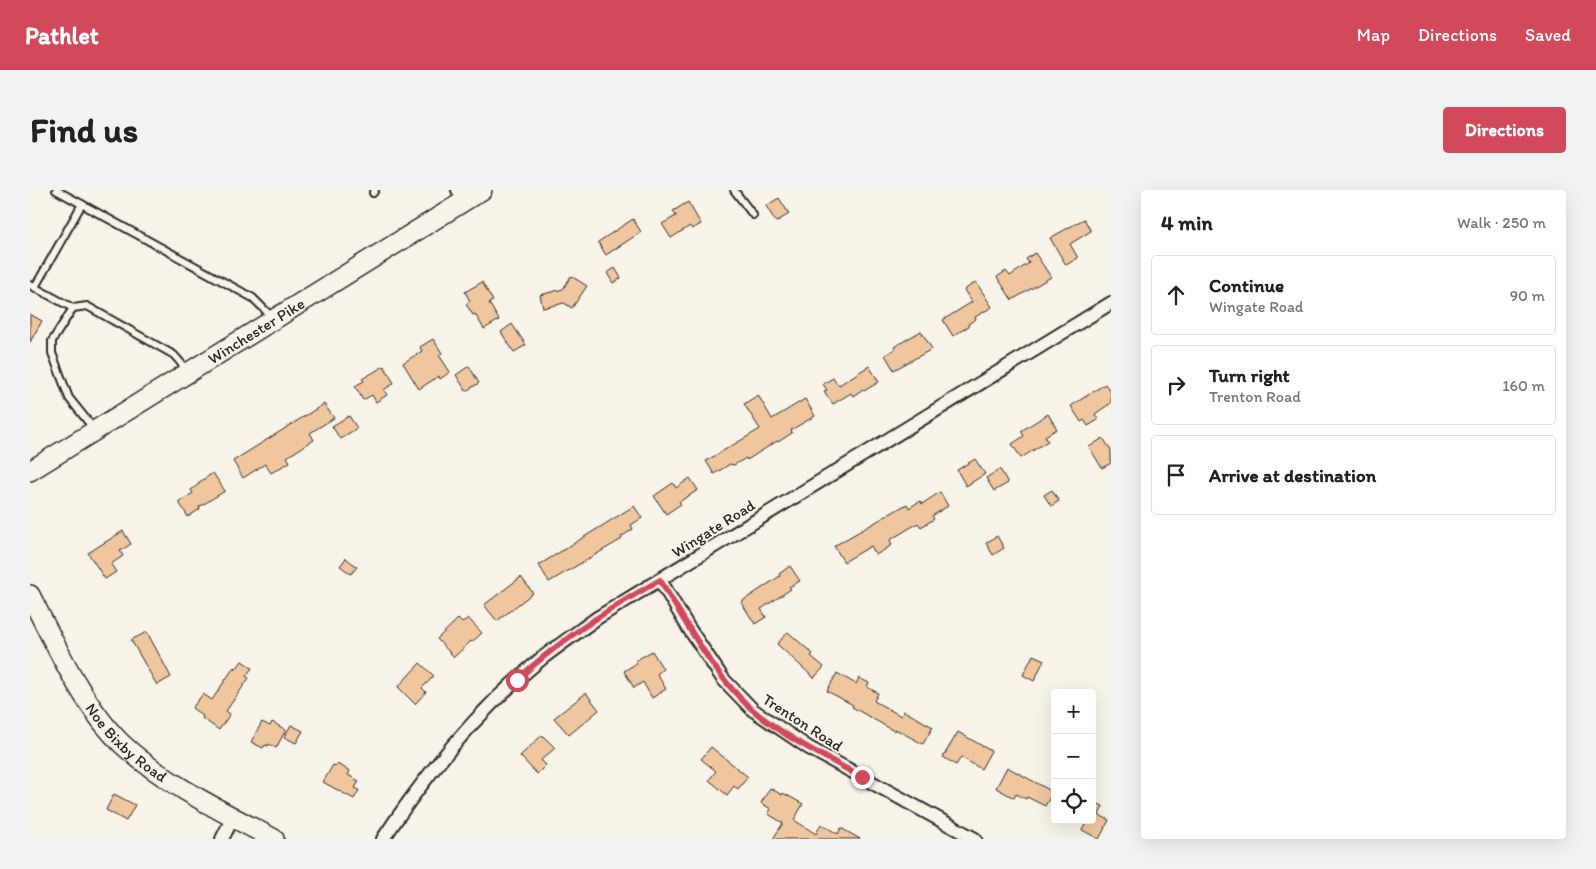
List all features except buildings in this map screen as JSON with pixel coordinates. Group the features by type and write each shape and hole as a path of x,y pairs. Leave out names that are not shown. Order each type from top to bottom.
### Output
{"main road":[{"name":"Winchester Pike","path":"30,472 274,320 461,195 482,190"},
{"name":"Noe Bixby Road","path":"30,595 75,680 97,714 121,743 141,761 163,776 274,839"}],"street":[{"name":"Wingate Road","path":"383,839 413,794 442,756 469,726 542,658 597,618 1111,303"},
{"name":"Trenton Road","path":"660,580 688,627 723,679 753,710 809,748 975,839"},
{"path":"222,839 233,817"}],"lane":[{"path":"56,190 253,298 274,320"},
{"path":"734,190 753,215"},
{"path":"82,204 32,286 73,308 86,306 174,355 189,373"},
{"path":"73,308 52,341 52,353 69,398 95,431"}],"route":[{"path":"517,680 542,658 597,618 660,580 688,627 723,679 753,710 809,748 862,777"}]}
